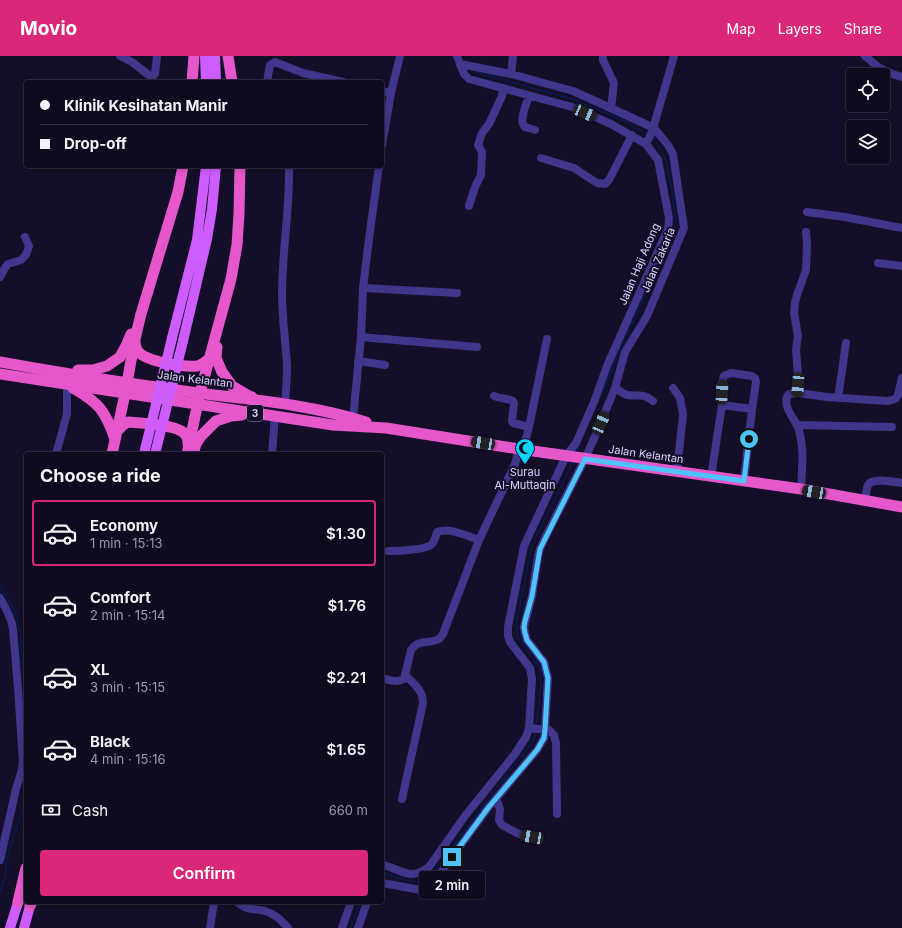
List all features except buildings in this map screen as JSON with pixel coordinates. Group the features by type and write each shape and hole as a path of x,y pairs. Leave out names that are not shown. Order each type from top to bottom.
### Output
{"highway":[{"path":"192,80 193,56"},
{"path":"228,56 233,80"},
{"path":"112,452 141,314 178,192 183,168"},
{"path":"190,452 200,393 231,279 237,245 240,168"},
{"path":"48,370 93,370 107,366 120,357 141,314"},
{"path":"221,315 216,358 222,372 232,386 249,396 280,403"},
{"path":"135,340 137,350 144,357 151,360 183,366 198,366 210,358"},
{"name":"Jalan Kelantan","path":"0,362 48,370 198,405 333,424 386,428 744,481 902,507"},
{"name":"Jalan Kelantan","path":"0,374 67,385 200,393 280,403 334,413 386,428"},
{"path":"67,385 96,402 116,435"},
{"path":"190,452 200,436 216,421 231,416 255,413"},
{"path":"116,435 123,425 128,422 174,427 183,431 188,436 190,452"},
{"path":"18,902 24,876"}],"main road":[{"path":"205,56 206,80"},
{"path":"215,56 216,80"},
{"path":"144,452 196,240 206,168"},
{"path":"156,452 207,239 212,209 216,168"},
{"path":"10,928 24,883"},
{"path":"24,928 31,904"}],"street":[{"path":"120,56 132,62 150,76 153,76 155,74 157,56"},
{"path":"232,56 233,80"},
{"path":"384,134 400,56"},
{"path":"510,74 513,56"},
{"path":"603,56 603,60 614,83 611,108"},
{"path":"647,143 653,130 674,56"},
{"path":"865,56 878,67 902,77"},
{"name":"Jalan Zakaria","path":"458,60 573,91 611,108 653,130 668,145 673,154 684,228 647,316 613,369 615,388 576,457"},
{"name":"Jalan Haji Adong","path":"458,60 464,74 468,79 572,107 611,124 647,143 658,160 669,218 668,229 613,369 594,402 576,443 576,457"},
{"path":"267,80 270,66 275,62 303,73 330,80"},
{"path":"301,80 303,73"},
{"path":"469,206 475,187 481,175 482,152 478,145 482,133 489,124 502,96 503,88"},
{"path":"384,91 392,93"},
{"path":"529,96 522,117 523,123 526,127 535,130"},
{"path":"541,158 574,168 597,183 604,184 609,180 632,136"},
{"path":"280,403 287,366 283,319 282,270 290,182 289,168"},
{"path":"353,418 361,337 363,288 379,168"},
{"path":"807,212 845,217 902,228"},
{"path":"798,393 796,350 798,336 794,313 796,299 806,270 806,232"},
{"path":"0,277 8,264 21,260 26,255 29,246 25,237"},
{"path":"878,263 902,266"},
{"path":"363,288 457,293"},
{"path":"361,337 477,347"},
{"path":"384,678 399,681 404,679 413,647 418,643 432,641 439,638 443,634 479,540 515,464 529,427 547,339"},
{"path":"838,398 846,343"},
{"path":"358,361 385,365"},
{"path":"712,477 722,405 723,379 724,376 731,373 752,376 755,378 756,382 744,481"},
{"path":"801,490 802,450 799,431 787,407 786,397 789,394 798,393 838,398 888,401 895,399 898,395 902,378"},
{"path":"57,452 67,414 67,385"},
{"path":"615,388 627,395 644,396 652,401"},
{"path":"673,388 680,398 684,414 677,471"},
{"path":"494,396 513,401 513,423 529,427"},
{"path":"722,405 752,409"},
{"path":"272,452 275,415"},
{"path":"797,425 892,427"},
{"path":"384,866 406,873 415,874 422,872 429,866 515,754 526,737 530,728 532,679 530,668 510,642 508,628 524,546 576,457"},
{"path":"384,883 421,890 427,888 434,882 496,798 537,750 544,738 548,678 544,662 527,640 524,627 532,596 540,549 576,457"},
{"path":"865,501 868,486 871,482 876,480 902,484"},
{"path":"388,551 422,549 428,547 432,544 438,532 442,530 449,530 479,540"},
{"path":"0,598 8,611 13,629 23,761 0,860"},
{"path":"402,799 423,703 421,693 405,675"},
{"path":"530,728 549,730 554,735 556,743 557,814"},
{"path":"496,798 500,809 500,823 520,834 532,837"},
{"path":"210,928 214,904"},
{"path":"241,904 246,908 266,911 279,918 288,928"},
{"path":"342,928 350,904"},
{"path":"358,928 366,904"}],"waterway":[{"path":"478,73 569,98 625,121 648,135"},
{"path":"600,398 623,343 669,243 676,222 673,195 665,158 654,139 651,137"},
{"path":"576,453 580,444"},
{"path":"536,726 541,686 540,668 518,638 516,624 532,545 573,461"},
{"path":"0,586 16,614 20,632 24,689"},
{"path":"384,874 409,881 421,882 429,879 528,748 535,736 536,730"},
{"path":"0,893 6,873 6,861 24,805"},
{"path":"351,928 359,904"}],"place":[{"name":"Surau Al-Muttaqin","path":"525,465"}],"route":[{"path":"452,857 488,808 537,750 544,738 548,678 544,662 527,640 524,627 532,596 540,549 585,459 744,481 749,439"}]}
